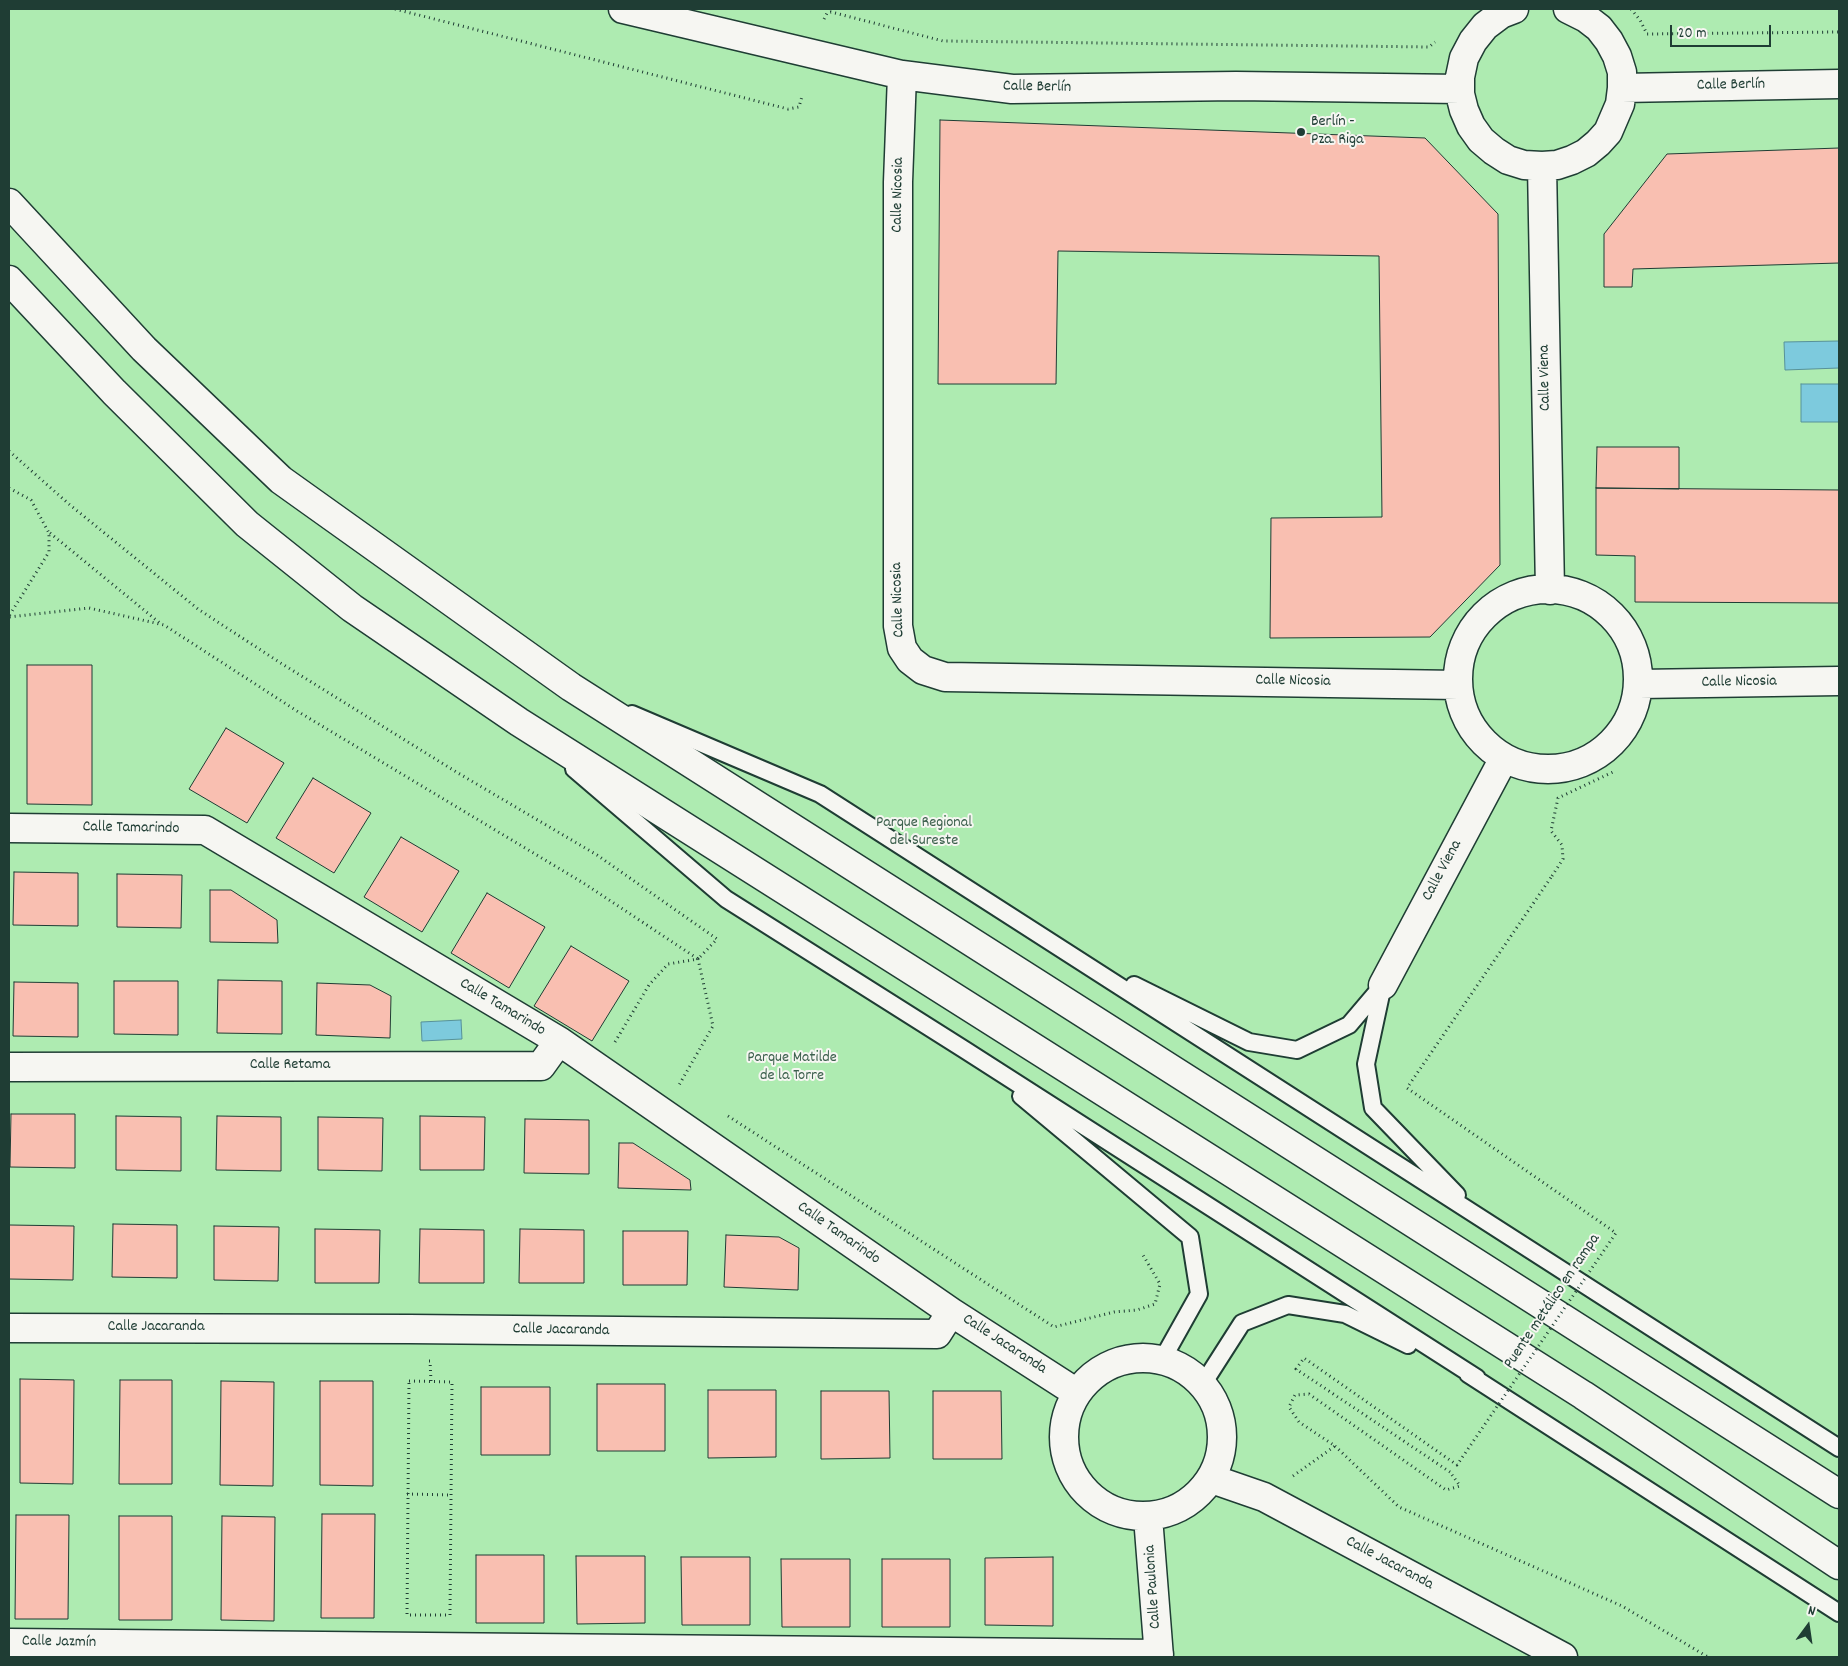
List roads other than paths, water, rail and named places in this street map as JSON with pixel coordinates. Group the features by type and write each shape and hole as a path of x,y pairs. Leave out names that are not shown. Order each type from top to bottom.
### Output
{"street":[{"name":"Calle Berlín","path":"623,9 902,75 1012,89 1236,86 1460,89"},
{"path":"1514,9 1501,14 1485,26 1473,41 1464,58 1460,77 1460,89 1464,110 1471,126 1481,140 1508,160 1524,165 1542,166 1557,165 1586,153 1608,132 1616,118 1620,104 1622,72 1617,56 1609,41 1599,28 1586,18 1568,9"},
{"name":"Calle Nicosia","path":"902,75 898,182 898,626 902,648 910,660 923,670 944,677 1458,685"},
{"name":"Calle Berlín","path":"1622,88 1839,84"},
{"name":"Calle Viena","path":"1542,166 1550,590"},
{"path":"9,203 144,349 281,480 571,687 1839,1494"},
{"path":"9,280 114,392 247,524 352,608 519,722 1574,1389 1839,1565"},
{"path":"1538,590 1550,590 1577,594 1595,602 1610,614 1623,629 1632,646 1638,665 1639,684 1636,704 1628,723 1616,739 1601,753 1563,768 1543,769 1523,766 1504,758 1490,747 1472,727 1461,702 1458,685 1459,665 1465,646 1473,629 1486,614 1502,602 1520,594 1538,590"},
{"name":"Calle Nicosia","path":"1639,684 1839,681"},
{"name":"Calle Viena","path":"1383,985 1504,758"},
{"name":"Calle Tamarindo","path":"9,828 205,830 559,1041 951,1312"},
{"name":"Calle Retama","path":"9,1067 541,1066 559,1041"},
{"name":"Calle Jacaranda","path":"9,1328 409,1329 937,1334 951,1312 1077,1392"},
{"path":"1138,1358 1162,1360 1185,1369 1203,1384 1217,1406 1223,1430 1221,1455 1212,1479 1195,1498 1173,1511 1148,1517 1123,1514 1100,1504 1081,1487 1068,1465 1063,1440 1066,1416 1077,1392 1094,1375 1114,1363 1138,1358"},
{"name":"Calle Jacaranda","path":"1212,1479 1264,1498 1563,1657"},
{"name":"Calle Paulonia","path":"1148,1517 1159,1655"},
{"name":"Calle Jazmín","path":"9,1643 1159,1655"}],"lane":[{"path":"571,687 820,794 1839,1448"},
{"path":"519,722 726,900 965,1050 1477,1378 1839,1614"},
{"path":"1058,947 1249,1042 1297,1050 1349,1025 1383,985"},
{"path":"1383,985 1366,1064 1373,1108 1476,1215"},
{"path":"965,1050 1190,1237 1199,1294 1162,1360"},
{"path":"1203,1384 1242,1323 1288,1305 1345,1314 1477,1378"}],"water":[{"path":"1839,341 1839,368 1785,370 1784,342"},
{"path":"1801,384 1839,384 1839,422 1801,422"},
{"path":"461,1020 462,1039 422,1041 421,1022"}],"place":[{"name":"Berlín - Pza. Riga","path":"1301,132"}],"park label":[{"name":"Parque Regional del Sureste","path":"924,833"},
{"name":"Parque Matilde de la Torre","path":"792,1068"}]}
